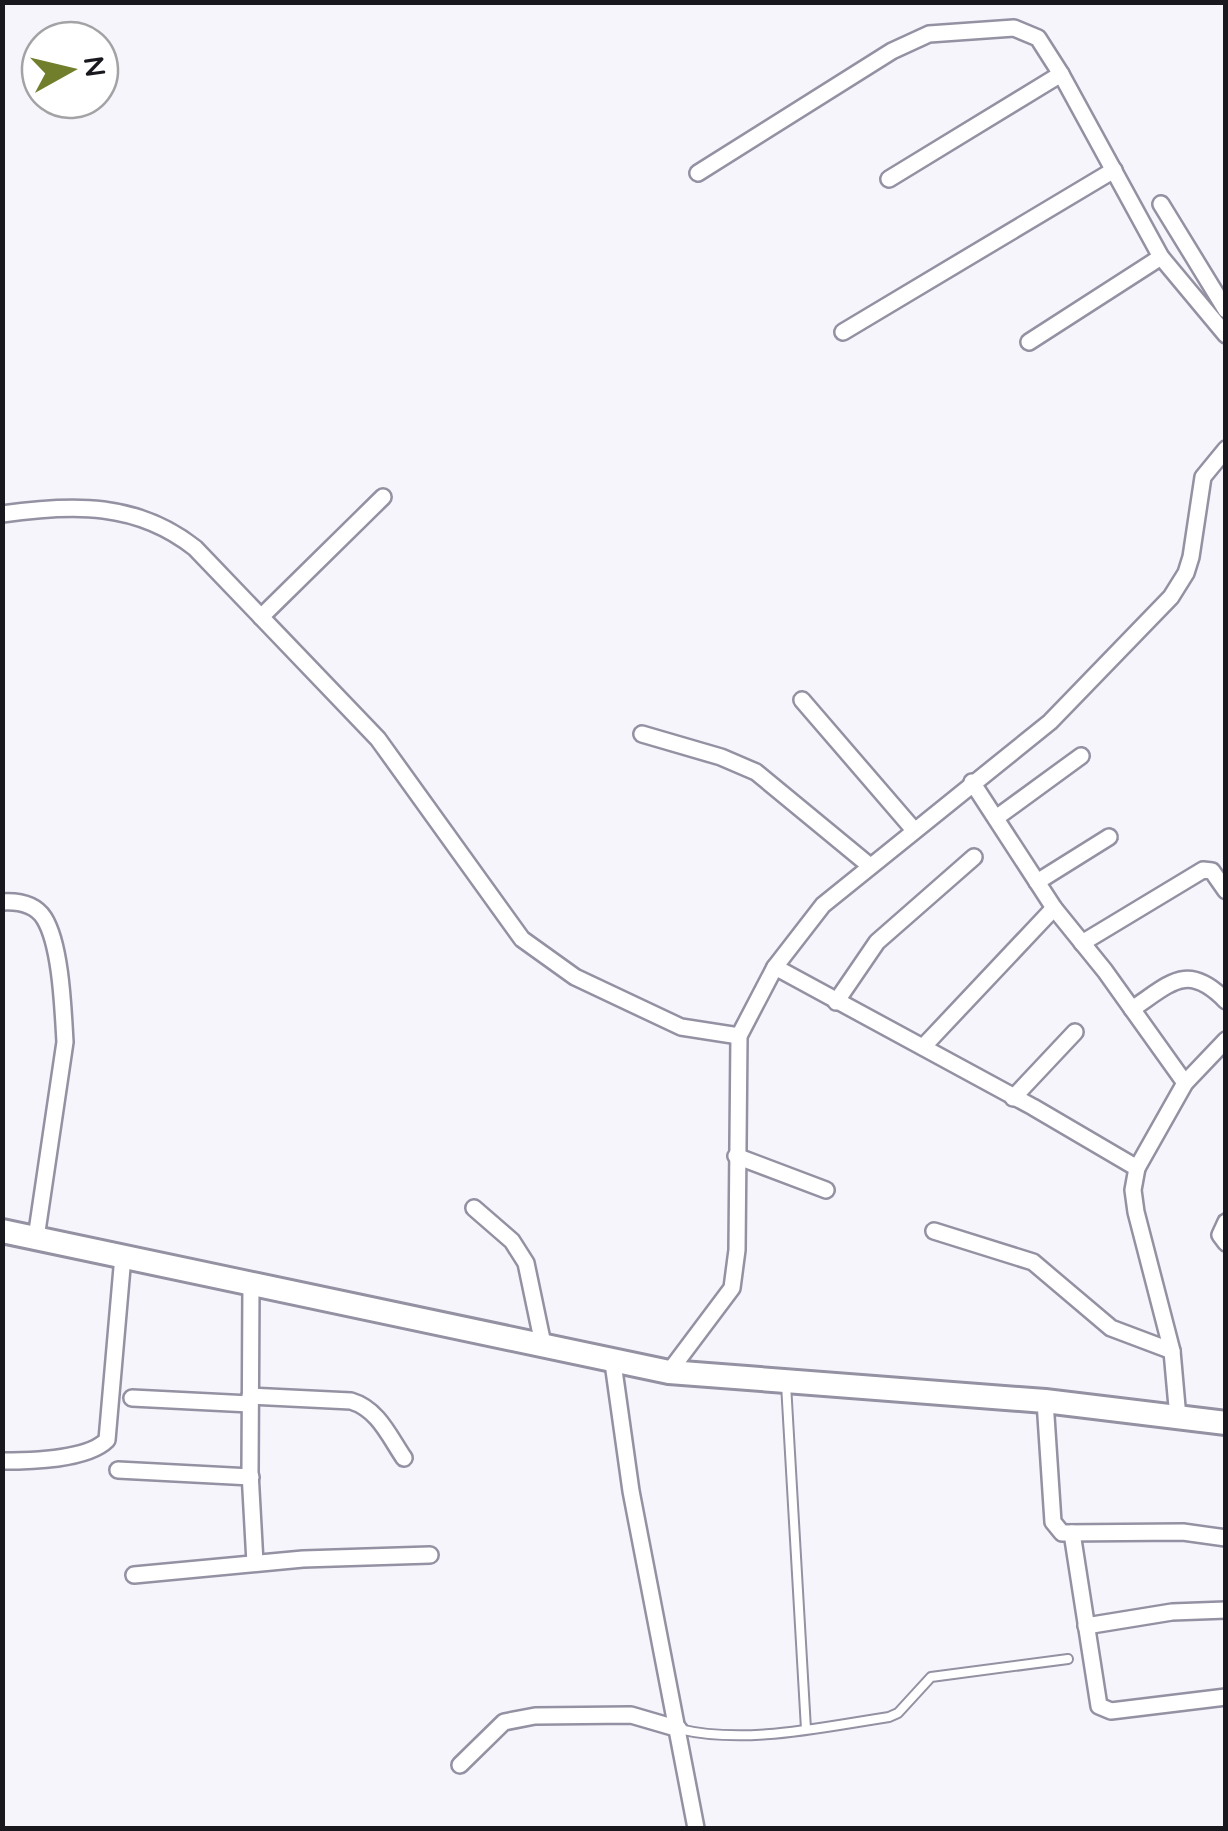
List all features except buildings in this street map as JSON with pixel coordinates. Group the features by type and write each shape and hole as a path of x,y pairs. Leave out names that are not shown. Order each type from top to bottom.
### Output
{"main road":[{"path":"2,1231 669,1372 1045,1400 1226,1423"}],"street":[{"path":"698,173 892,51 929,34 1014,28 1038,38 1160,257 1226,335"},
{"path":"889,179 1061,74"},
{"path":"843,332 1114,170"},
{"path":"1161,204 1223,303"},
{"path":"1029,342 1160,257"},
{"path":"669,1372 732,1288 737,1250 740,1036 774,967 822,906 1050,722 1171,596 1191,557 1200,486 1208,468 1226,449"},
{"path":"261,617 383,497"},
{"path":"2,514 92,508 146,518 173,530 195,548 378,740 522,939 575,977 682,1027 740,1036"},
{"path":"802,700 914,830"},
{"path":"642,734 722,757 756,772 870,866"},
{"path":"996,818 1081,756"},
{"path":"972,782 1054,908 1185,1083"},
{"path":"1036,882 1109,837"},
{"path":"836,1002 876,942 974,857"},
{"path":"1082,943 1202,870 1214,874 1226,891"},
{"path":"2,902 29,905 42,915 52,935 64,1016 65,1042 36,1238"},
{"path":"923,1048 1054,908"},
{"path":"774,967 1136,1168"},
{"path":"1132,1009 1182,979 1206,982 1226,1001"},
{"path":"1013,1098 1074,1032"},
{"path":"1178,1418 1172,1352 1133,1190 1136,1168 1185,1083 1226,1040"},
{"path":"736,1156 826,1190"},
{"path":"474,1208 512,1241 526,1262 543,1344"},
{"path":"1226,1222 1220,1234 1226,1243"},
{"path":"934,1230 1033,1262 1111,1328 1172,1352"},
{"path":"2,1460 45,1460 100,1447 107,1440 122,1256"},
{"path":"251,1285 251,1477 256,1563"},
{"path":"613,1362 632,1491 696,1828"},
{"path":"132,1398 351,1401 373,1412 404,1458"},
{"path":"1045,1400 1054,1522 1062,1533 1183,1532 1226,1538"},
{"path":"118,1470 251,1477"},
{"path":"1072,1533 1097,1701 1103,1709 1226,1698"},
{"path":"134,1575 256,1563 430,1555"},
{"path":"1086,1626 1172,1612 1226,1610"},
{"path":"460,1765 504,1722 522,1718 631,1714 679,1729"}],"lane":[{"path":"786,1383 806,1729"},
{"path":"679,1729 723,1736 888,1718 898,1713 930,1677 1068,1659"}]}
